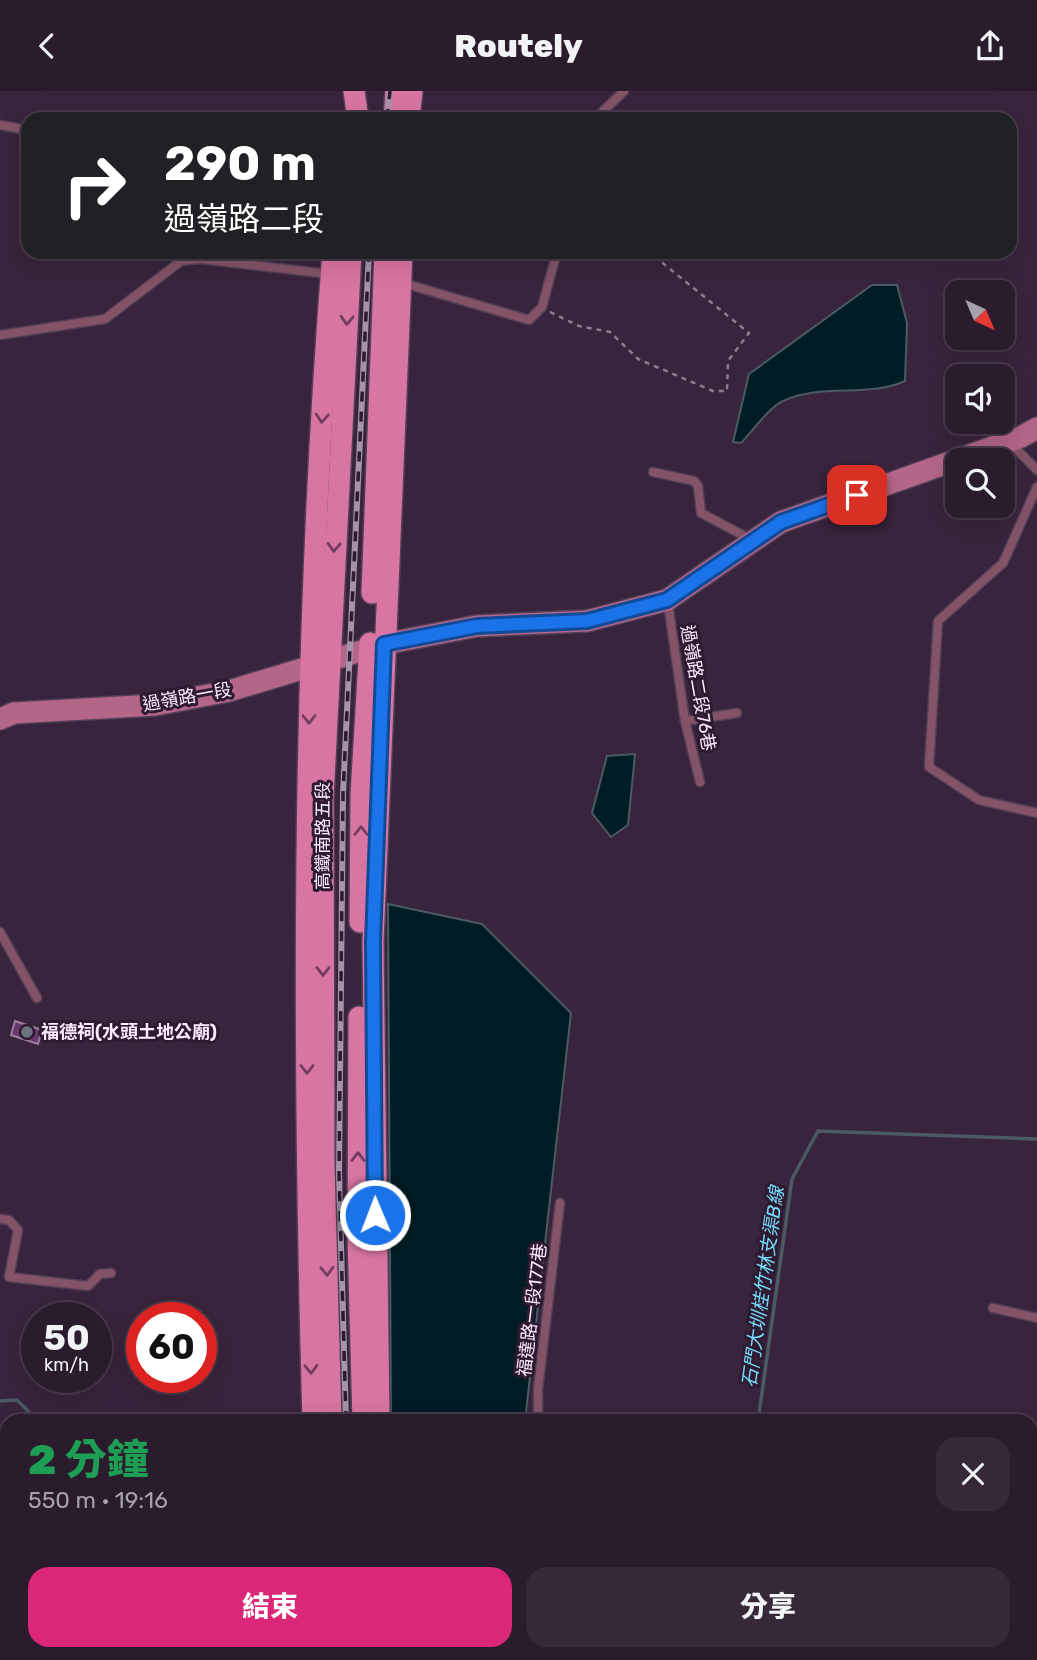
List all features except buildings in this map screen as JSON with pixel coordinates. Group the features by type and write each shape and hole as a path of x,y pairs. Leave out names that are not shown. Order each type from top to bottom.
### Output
{"main road":[{"path":"344,112 346,91"},
{"path":"354,91 357,112"},
{"path":"359,112 362,91"},
{"path":"396,91 407,106"},
{"name":"高鐵南路五段","path":"331,1414 324,1166 323,799 313,545 332,259"},
{"name":"高鐵南路五段","path":"313,1414 308,1254 319,665 350,259"},
{"path":"379,1412 373,942 378,412 385,259"},
{"path":"363,1414 358,1169 361,795 377,646 402,259"},
{"path":"378,412 397,338"},
{"path":"308,1254 324,1166"},
{"path":"360,1329 379,1412"}],"street":[{"name":"過嶺路一段","path":"0,719 14,713 155,705 229,691 377,646 477,626 587,621 667,600 781,522 1008,441 1037,428"}],"lane":[{"path":"602,112 624,91"},
{"path":"0,125 21,129"},
{"path":"0,335 105,319 181,261 200,259 331,274"},
{"path":"400,282 529,320 541,307 555,259"},
{"path":"1008,441 1037,470"},
{"path":"653,472 694,481 698,486 701,513 754,541"},
{"path":"1037,487 1003,563 938,621 929,767 979,800 1037,813"},
{"name":"過嶺路二段76巷","path":"667,600 685,721 699,782"},
{"path":"685,721 737,713"},
{"path":"0,932 37,998"},
{"name":"福達路一段177巷","path":"538,1414 538,1389 561,1203"},
{"path":"0,1219 9,1220 18,1230 9,1277 88,1286 100,1275 111,1273"},
{"path":"993,1308 1037,1318"}],"path":[{"path":"541,307 579,326 610,331 638,359 713,391 727,391 728,361 749,333 658,259"}],"water":[{"path":"872,285 897,285 907,323 905,381 876,389 813,393 783,401 761,420 741,443 733,442 749,374"},
{"path":"635,754 628,825 611,837 592,813 607,756"},
{"path":"388,904 482,924 571,1013 526,1414 391,1414"}],"waterway":[{"name":"石門大圳桂竹林支渠B線","path":"759,1414 792,1179 818,1131 1037,1139"},
{"name":"石門大圳桂竹林支渠B線","path":"0,1401 17,1400 31,1414"}],"railway":[{"path":"388,112 390,91"},
{"path":"346,1414 339,1173 343,794 369,259"}],"place":[{"name":"福德祠(水頭土地公廟)","path":"27,1032"}],"route":[{"path":"375,1215 373,942 384,644 477,626 587,621 667,600 712,572 781,522 857,495"}]}
